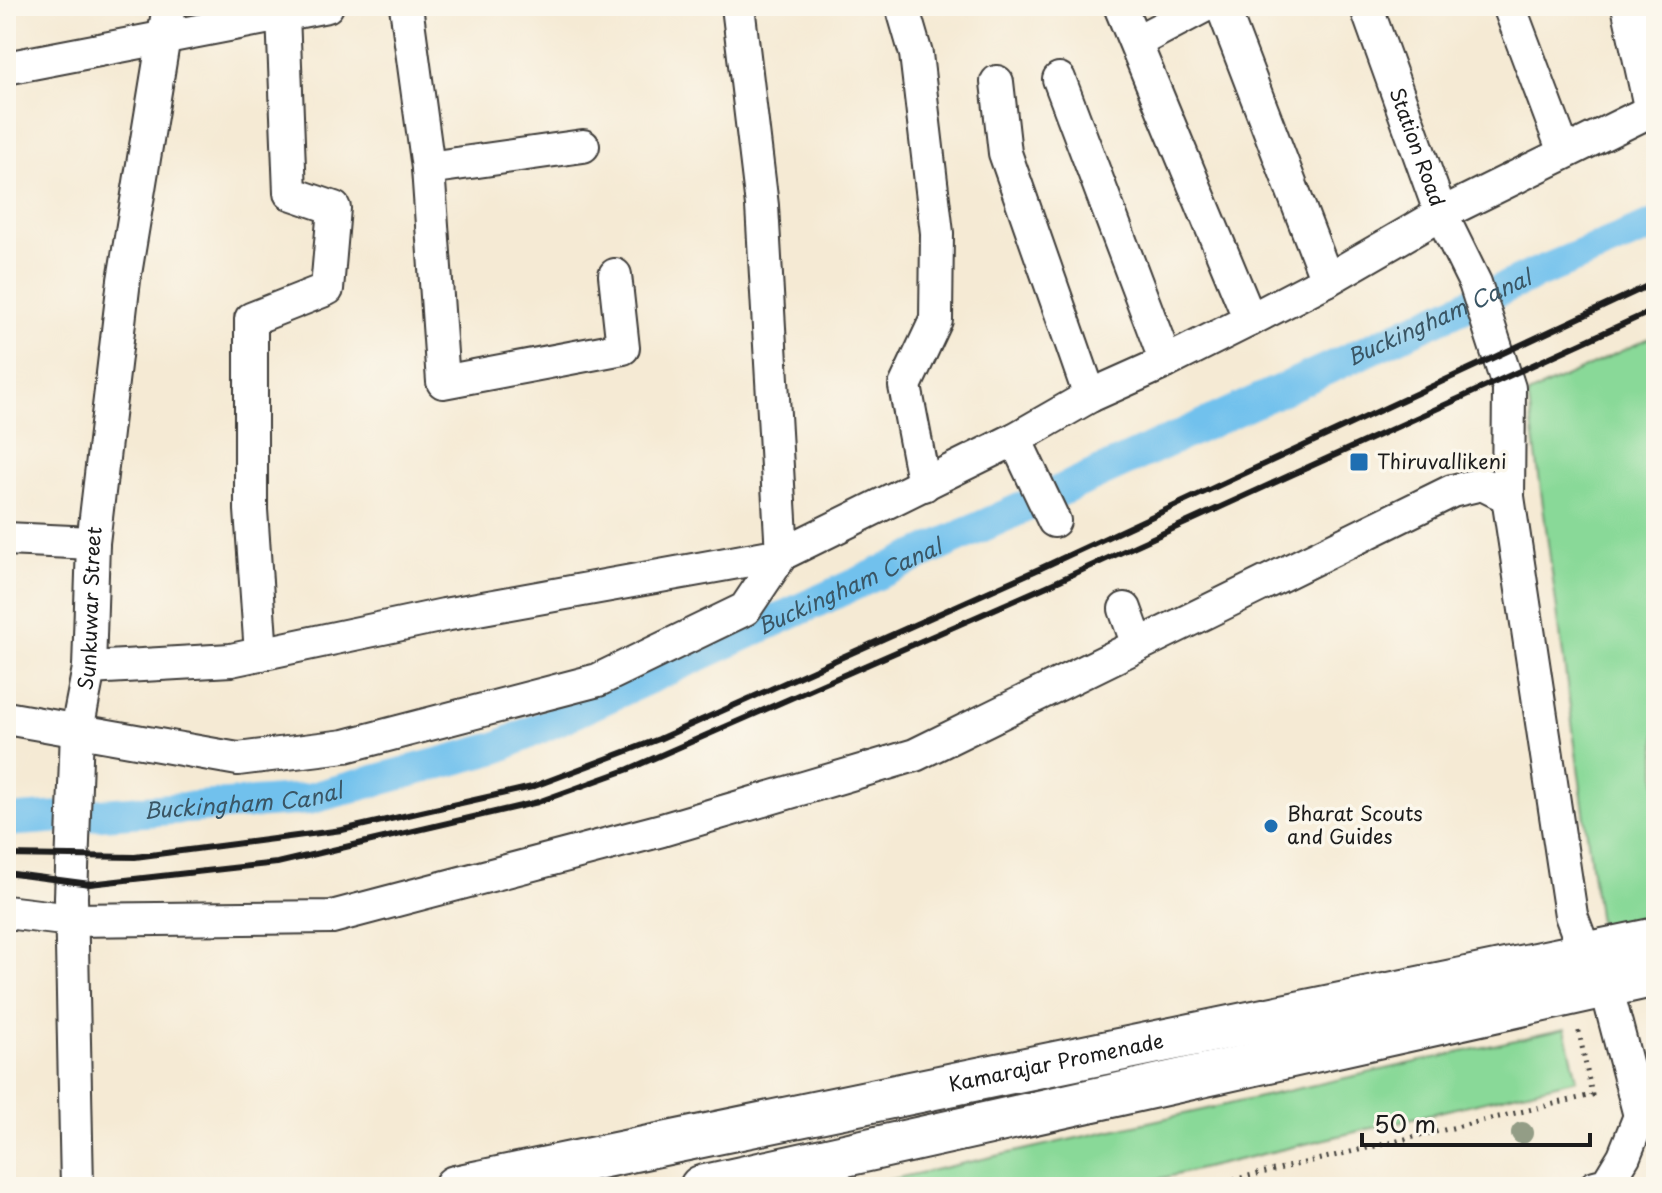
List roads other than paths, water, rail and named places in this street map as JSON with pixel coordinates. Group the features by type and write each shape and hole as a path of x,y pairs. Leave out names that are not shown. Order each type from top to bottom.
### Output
{"main road":[{"name":"Kamarajar Promenade","path":"701,1187 1587,977 1656,939"},
{"name":"Kamarajar Promenade","path":"455,1187 1587,977 1656,975"}],"street":[{"path":"6,68 167,21 283,14 327,6"},
{"path":"406,6 428,168 443,382 623,348 615,275"},
{"path":"6,718 238,759 345,746 598,680 745,609 782,554 762,206 738,6"},
{"path":"902,6 916,54 937,233 936,320 905,386 924,485"},
{"path":"1120,6 1250,320"},
{"path":"1136,42 1204,6"},
{"path":"1222,6 1327,280"},
{"name":"Station Road","path":"1366,6 1441,214 1475,283 1509,388 1508,497 1571,915 1587,977 1648,1114"},
{"path":"1509,6 1564,152"},
{"path":"89,668 231,660 444,615 782,554 1015,439 1090,396 1250,320 1441,214 1653,109 1628,6"},
{"path":"261,654 251,510 251,319 327,289 334,208 290,193 283,14"},
{"name":"Sunkuwar Street","path":"77,1187 71,909 77,730 89,668 93,543 124,280 167,21"},
{"path":"1059,79 1166,362"},
{"path":"997,82 1005,153 1090,396"},
{"path":"428,168 583,146"},
{"path":"1015,439 1054,521"},
{"path":"6,912 71,909 332,917 662,830 915,755 1452,491 1482,484 1508,497"},
{"path":"6,539 93,543"},
{"path":"1125,609 1138,645"},
{"path":"1595,1187 1607,1184 1648,1114"}],"waterway":[{"name":"Buckingham Canal","path":"6,821 308,799 496,748 1535,274 1656,224"}],"railway":[{"path":"6,855 135,857 342,830 532,787 659,739 1039,569 1656,282"},
{"path":"6,873 90,884 277,863 538,802 629,769 1047,586 1656,309"}],"place":[{"name":"Thiruvallikeni","path":"1359,462"},
{"name":"Bharat Scouts and Guides","path":"1271,826"}]}
